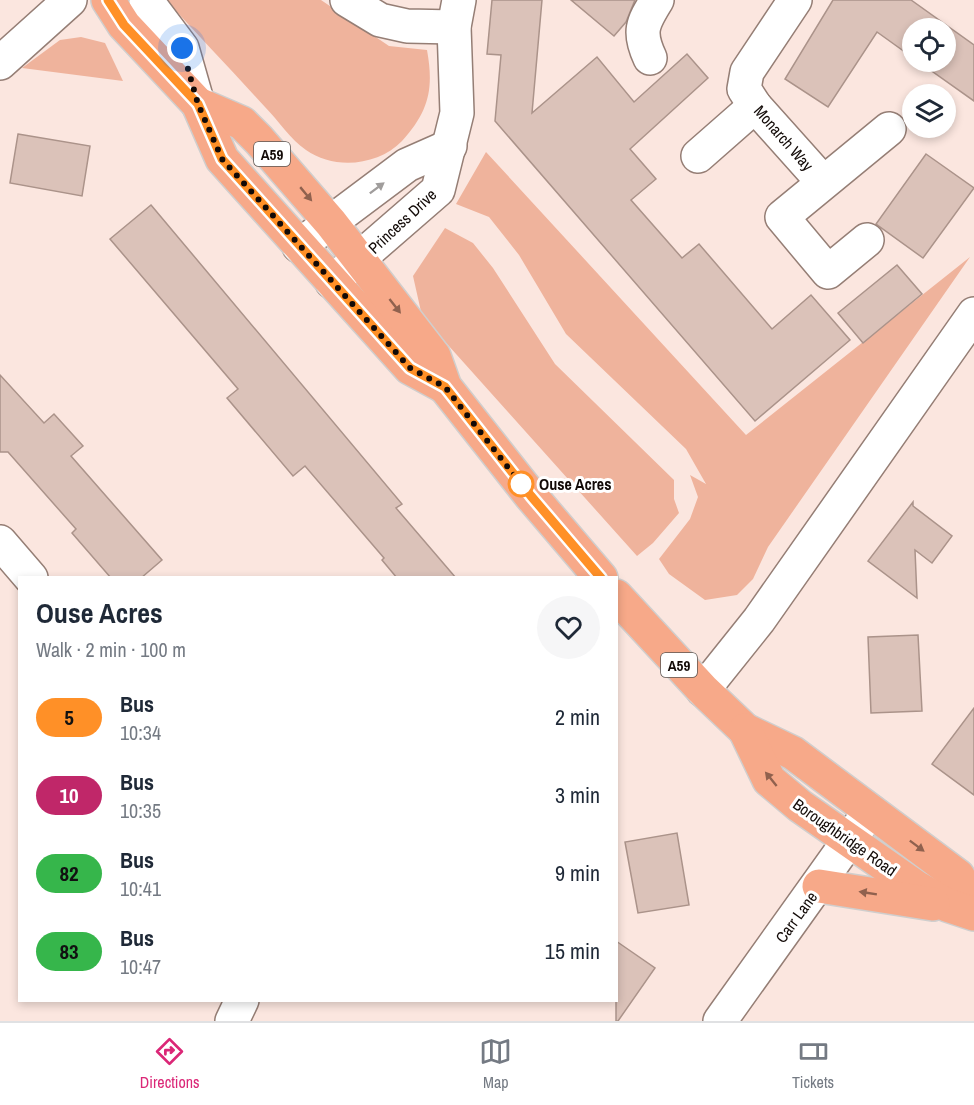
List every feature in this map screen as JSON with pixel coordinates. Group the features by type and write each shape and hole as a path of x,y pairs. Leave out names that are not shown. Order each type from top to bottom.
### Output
{"main road":[{"name":"A59","path":"108,0 124,25 198,104 222,159 410,368 445,387"},
{"name":"A59","path":"198,104 242,123 274,156 331,224 434,356 445,387 531,496 599,576"},
{"name":"Boroughbridge Road","path":"618,598 703,690 746,730 794,753 958,876 965,908"},
{"name":"Boroughbridge Road","path":"746,730 769,780 849,841 965,908"},
{"path":"819,886 965,908"}],"street":[{"path":"0,63 70,0"},
{"path":"146,0 182,48 198,104"},
{"path":"347,0 380,20 407,26 457,14"},
{"path":"650,58 641,38 646,17 657,0"},
{"name":"Monarch Way","path":"795,0 747,72 744,89 755,106 823,182"},
{"name":"Princess Drive","path":"359,260 438,190 458,113 457,14"},
{"path":"698,156 755,106"},
{"path":"867,240 828,272 782,217 889,129"},
{"path":"299,246 407,165 450,146"},
{"path":"332,282 359,260"},
{"path":"703,690 759,620 970,327"},
{"path":"0,542 29,576"},
{"name":"Carr Lane","path":"720,1021 819,886 870,811"},
{"path":"232,1021 241,1002"}],"shaded area":[{"path":"166,0 321,0 389,46 427,50 430,76 424,109 402,141 381,156 342,163 317,156 295,141"},
{"path":"81,37 105,43 123,81 22,68 60,40"},
{"path":"486,152 746,435 970,257 768,547 753,579 737,595 705,600 669,574 659,559 690,519 698,497 690,475 706,484 686,449 566,334 519,255 489,217 456,204"},
{"path":"445,228 473,243 493,268 555,364 674,480 674,499 679,513 653,543 637,556 422,316 413,276"}],"building":[{"path":"492,0 542,0 532,113 597,57 634,102 687,54 708,78 630,149 656,179 631,200 682,258 699,244 772,329 811,295 850,340 755,421 495,121 501,55 487,54"},
{"path":"571,0 635,0 626,22 614,36"},
{"path":"833,0 911,0 936,18 902,18 902,50 877,32 828,107 785,79"},
{"path":"956,32 974,45 974,101 956,88 956,84 950,84 933,72 956,72"},
{"path":"18,134 90,146 82,196 10,183"},
{"path":"926,154 974,188 923,258 876,224"},
{"path":"151,205 402,504 396,508 454,576 395,576 382,560 384,558 305,466 293,476 227,398 238,389 110,239"},
{"path":"897,265 922,294 863,343 838,313"},
{"path":"0,375 44,423 54,414 83,446 71,456 162,560 143,576 109,576 72,533 76,529 8,452 0,452"},
{"path":"913,502 913,506 952,536 932,563 915,550 917,598 868,561"},
{"path":"918,635 922,711 871,713 868,637"},
{"path":"974,708 974,795 932,764"},
{"path":"677,833 689,905 638,913 625,842"},
{"path":"618,942 655,968 616,1021 616,1002 618,1002"}],"bus line":[{"name":"5","path":"108,0 124,25 198,104 222,159 410,368 445,387 531,496 599,576"}],"place":[{"name":"Ouse Acres","path":"521,484"}],"route":[{"path":"182,48 198,104 222,159 410,368 445,387 521,484"}]}
